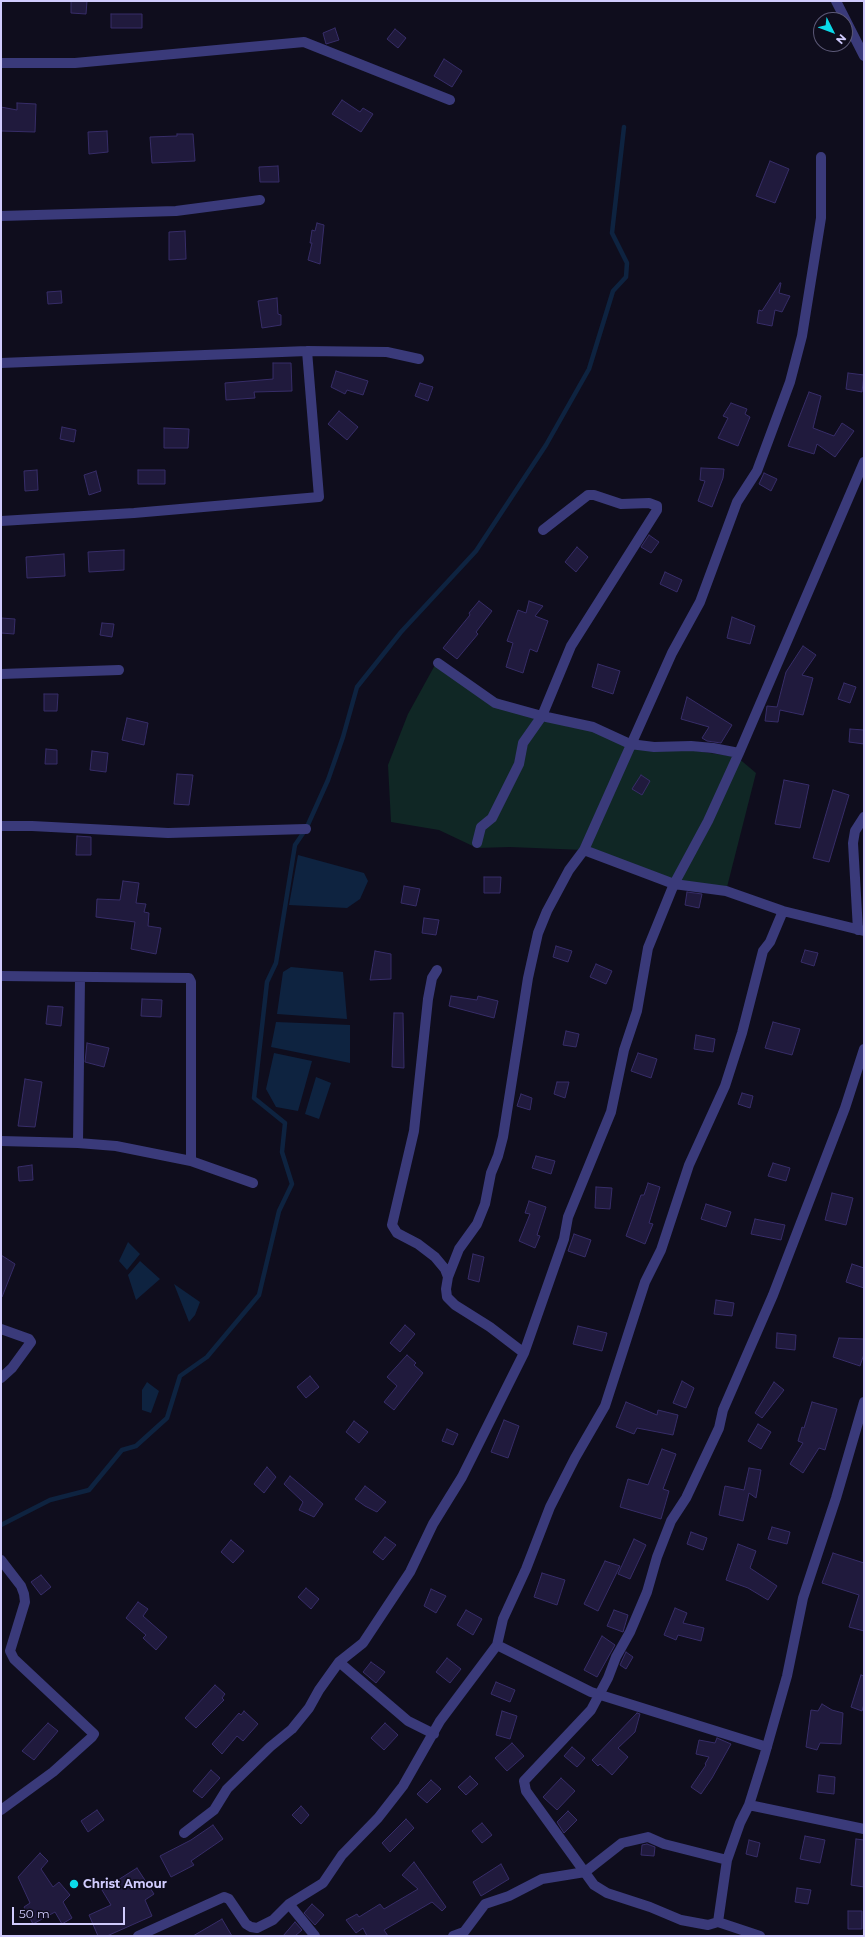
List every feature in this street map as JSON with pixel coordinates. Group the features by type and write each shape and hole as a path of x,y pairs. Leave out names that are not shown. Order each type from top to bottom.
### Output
{"street":[{"path":"836,1 864,56"},
{"path":"1,63 75,63 304,42 450,100"},
{"path":"524,1353 490,1326 454,1305 447,1297 446,1289 448,1277 460,1249 477,1224 485,1204 490,1173 498,1156 503,1137 528,978 538,933 547,911 569,870 584,850 630,744 672,654 700,602 737,502 757,471 790,382 802,336 821,218 820,157"},
{"path":"1,216 176,211 260,200"},
{"path":"1,363 307,351 387,352 419,359"},
{"path":"1,521 134,513 319,497 307,351"},
{"path":"184,1833 214,1810 227,1789 270,1747 292,1729 309,1708 319,1690 339,1662 364,1643 410,1572 433,1524 462,1477 524,1353 564,1239 568,1217 610,1112 624,1050 637,1012 648,948 674,884 708,821 739,753 864,462"},
{"path":"477,843 481,827 492,818 519,764 523,743 542,716 571,646 657,510 656,506 649,503 621,504 594,495 588,495 543,530"},
{"path":"438,663 495,703 542,716 593,727 630,744 654,747 691,746 739,753"},
{"path":"1,674 119,670"},
{"path":"584,850 674,884 726,891 783,911 861,930 853,843 855,831 864,817"},
{"path":"1,826 32,826 168,833 306,829"},
{"path":"142,1935 224,1897 229,1899 246,1924 257,1928 273,1920 289,1904 323,1883 342,1855 378,1818 403,1786 434,1734 440,1721 497,1645 503,1619 526,1570 550,1507 574,1458 605,1406 646,1282 661,1250 684,1178 725,1086 742,1033 763,951 770,942 783,911"},
{"path":"436,970 432,978 427,1006 414,1131 392,1225 397,1233 418,1244 435,1257 445,1269 448,1277"},
{"path":"1,976 80,978 186,977 190,980 191,1161"},
{"path":"78,1143 80,978"},
{"path":"760,1936 718,1922 708,1925 680,1920 638,1903 607,1893 594,1885 524,1785 527,1776 591,1710 638,1615 671,1521 686,1498 719,1428 723,1410 772,1295 845,1108 864,1049"},
{"path":"1,1141 78,1143 116,1146 191,1161 253,1183"},
{"path":"1,1329 29,1339 31,1342 12,1368 1,1378"},
{"path":"718,1922 728,1860 740,1824 749,1805 767,1747 787,1676 803,1598 836,1498 864,1402"},
{"path":"1,1560 21,1586 24,1594 25,1602 10,1651 14,1659 94,1734 53,1772 1,1810"},
{"path":"497,1645 591,1692 767,1747"},
{"path":"339,1662 408,1721 434,1734"},
{"path":"749,1805 864,1830"},
{"path":"453,1936 464,1932 485,1904 508,1896 542,1879 585,1872 622,1843 648,1837 664,1844 728,1860"},
{"path":"289,1904 315,1936"}],"green space":[{"path":"435,665 469,687 569,727 592,728 614,739 737,757 756,773 726,891 674,884 584,850 510,847 477,848 439,830 391,822 388,765 408,714"}],"water":[{"path":"298,855 364,873 368,881 360,899 347,908 289,905"},
{"path":"291,967 343,972 347,1019 277,1014 283,972"},
{"path":"276,1022 350,1025 350,1063 271,1047"},
{"path":"274,1053 312,1061 298,1111 276,1107 266,1089"},
{"path":"316,1077 331,1083 319,1119 305,1114"},
{"path":"128,1242 140,1254 127,1270 119,1261"},
{"path":"140,1261 160,1279 136,1300 128,1275"},
{"path":"174,1284 200,1302 195,1315 189,1322"},
{"path":"147,1382 159,1391 151,1413 142,1410 142,1390"}],"building":[{"path":"71,1 87,1 86,14 71,13"},
{"path":"111,14 142,14 142,28 111,28"},
{"path":"335,28 339,40 326,44 323,33"},
{"path":"395,29 406,38 398,48 387,39"},
{"path":"444,59 462,71 452,87 434,76"},
{"path":"342,100 360,112 363,108 373,114 361,132 332,114"},
{"path":"17,103 36,104 35,132 1,131 1,107 17,110"},
{"path":"107,131 108,152 89,154 88,132"},
{"path":"177,134 193,134 195,161 152,163 150,137 177,136"},
{"path":"770,161 789,169 775,203 756,196"},
{"path":"278,166 279,182 260,182 259,167"},
{"path":"317,223 324,225 320,264 308,260 312,243 310,243 312,230 315,231"},
{"path":"185,231 186,259 169,260 169,232"},
{"path":"780,283 779,293 790,296 782,312 775,310 772,326 757,323 759,310 762,311"},
{"path":"61,291 62,303 48,304 47,292"},
{"path":"277,298 278,314 281,315 281,325 262,328 258,301"},
{"path":"273,363 291,363 292,391 254,392 255,398 226,400 225,383 273,379"},
{"path":"336,371 368,381 363,395 347,390 345,394 331,387"},
{"path":"848,373 864,375 862,392 846,389"},
{"path":"420,383 433,387 428,401 415,396"},
{"path":"809,392 821,396 813,428 834,436 842,423 854,431 835,457 817,444 814,454 788,446"},
{"path":"731,403 747,409 745,414 750,417 738,446 718,438 728,418 723,416"},
{"path":"339,411 358,427 347,440 328,424"},
{"path":"62,427 76,430 74,442 60,439"},
{"path":"164,428 189,429 188,448 164,448"},
{"path":"701,468 724,469 723,478 712,507 698,501 705,481 700,480"},
{"path":"37,470 38,490 25,491 24,471"},
{"path":"138,470 165,470 165,484 138,484"},
{"path":"96,471 101,491 89,495 84,475"},
{"path":"764,473 777,479 771,491 759,484"},
{"path":"649,535 659,542 651,553 641,547"},
{"path":"577,547 588,557 576,572 565,562"},
{"path":"124,550 124,570 89,572 88,552"},
{"path":"64,554 65,576 27,578 26,557"},
{"path":"665,572 682,580 677,592 660,584"},
{"path":"479,601 492,611 476,632 478,634 457,659 443,648 470,615 469,613"},
{"path":"529,601 543,606 535,616 548,621 537,652 530,649 523,673 506,667 513,643 507,641 518,610 526,613"},
{"path":"732,617 755,626 750,644 727,638"},
{"path":"1,618 15,619 14,634 1,633"},
{"path":"102,623 114,624 112,637 100,635"},
{"path":"803,646 816,655 802,675 813,678 803,715 780,710 778,722 765,721 767,706 777,707 786,672"},
{"path":"598,664 620,671 613,694 592,687"},
{"path":"844,683 856,687 850,703 838,699"},
{"path":"44,694 58,694 57,711 44,711"},
{"path":"687,697 732,725 721,743 707,741 702,738 709,727 681,719"},
{"path":"127,718 148,723 144,745 122,740"},
{"path":"850,729 864,730 864,744 849,742"},
{"path":"46,749 57,750 57,764 45,764"},
{"path":"92,751 108,753 106,772 90,770"},
{"path":"177,774 193,775 189,805 174,804"},
{"path":"641,775 650,781 642,795 632,789"},
{"path":"784,780 809,785 800,828 775,824"},
{"path":"833,790 849,795 829,862 813,858"},
{"path":"77,836 91,837 91,855 76,855"},
{"path":"484,877 501,877 500,893 484,893"},
{"path":"123,881 139,883 136,903 146,904 144,912 149,913 148,926 161,928 156,954 131,949 135,922 96,917 97,899 120,900"},
{"path":"404,886 420,889 416,906 401,903"},
{"path":"687,892 702,894 699,908 685,905"},
{"path":"424,918 439,920 436,935 422,933"},
{"path":"556,946 572,951 568,962 553,957"},
{"path":"805,950 818,953 814,966 801,962"},
{"path":"375,951 391,954 391,979 370,980"},
{"path":"596,964 612,971 606,984 590,977"},
{"path":"451,996 477,1000 478,996 498,1001 494,1018 449,1006"},
{"path":"142,999 162,1000 161,1017 141,1016"},
{"path":"48,1006 63,1007 61,1026 46,1024"},
{"path":"394,1013 403,1013 404,1068 392,1067"},
{"path":"773,1022 800,1029 792,1055 765,1048"},
{"path":"566,1031 579,1034 576,1047 563,1045"},
{"path":"696,1035 715,1039 713,1052 694,1049"},
{"path":"87,1043 109,1048 104,1067 85,1062"},
{"path":"638,1053 657,1059 651,1078 631,1071"},
{"path":"25,1079 42,1082 35,1127 18,1126"},
{"path":"557,1082 569,1082 565,1098 554,1094"},
{"path":"742,1093 753,1096 750,1108 738,1104"},
{"path":"521,1094 532,1098 530,1110 517,1106"},
{"path":"536,1156 555,1161 551,1174 532,1168"},
{"path":"773,1163 790,1168 786,1181 768,1176"},
{"path":"32,1165 33,1180 19,1181 18,1167"},
{"path":"648,1183 660,1187 649,1223 653,1224 645,1244 626,1236 641,1195 644,1195"},
{"path":"596,1187 612,1188 610,1209 595,1208"},
{"path":"832,1193 853,1198 846,1225 825,1220"},
{"path":"529,1201 546,1207 537,1235 540,1236 535,1248 519,1241 530,1214 525,1213"},
{"path":"706,1204 731,1212 726,1227 701,1219"},
{"path":"755,1219 785,1225 781,1240 751,1234"},
{"path":"574,1234 591,1240 585,1257 568,1251"},
{"path":"473,1254 484,1257 479,1282 468,1279"},
{"path":"1,1255 15,1264 2,1297 1,1297"},
{"path":"852,1264 864,1268 864,1288 846,1282"},
{"path":"716,1300 734,1303 732,1316 714,1314"},
{"path":"405,1325 415,1334 400,1352 390,1343"},
{"path":"578,1326 607,1333 602,1351 573,1344"},
{"path":"777,1333 796,1335 795,1350 776,1348"},
{"path":"839,1338 864,1339 864,1354 860,1366 833,1357"},
{"path":"407,1355 416,1363 414,1365 423,1373 394,1410 384,1402 397,1386 387,1377"},
{"path":"310,1376 319,1387 306,1398 297,1387"},
{"path":"682,1381 694,1388 686,1408 673,1403"},
{"path":"774,1382 784,1390 762,1418 755,1413"},
{"path":"626,1402 657,1415 658,1410 678,1415 673,1435 637,1428 634,1434 616,1427"},
{"path":"812,1402 837,1409 825,1450 819,1448 803,1473 790,1464 803,1443 798,1441 802,1427 804,1428"},
{"path":"504,1420 519,1426 508,1458 491,1452"},
{"path":"354,1421 368,1432 359,1443 346,1432"},
{"path":"758,1424 771,1432 761,1449 748,1441"},
{"path":"447,1429 458,1434 453,1445 442,1441"},
{"path":"662,1449 676,1454 663,1489 669,1491 661,1519 620,1507 628,1479 648,1485"},
{"path":"267,1467 276,1477 264,1493 254,1484"},
{"path":"749,1468 761,1470 756,1498 749,1493 743,1521 719,1515 725,1486 744,1490"},
{"path":"290,1476 323,1504 314,1517 299,1510 303,1502 284,1484"},
{"path":"365,1486 386,1502 377,1512 355,1499"},
{"path":"772,1527 790,1532 787,1544 768,1539"},
{"path":"691,1532 707,1538 703,1550 687,1544"},
{"path":"385,1537 396,1545 383,1560 373,1552"},
{"path":"634,1539 646,1545 630,1579 618,1574"},
{"path":"231,1540 244,1551 233,1563 221,1552"},
{"path":"738,1544 756,1551 750,1568 777,1586 768,1600 748,1588 726,1580"},
{"path":"833,1553 864,1563 864,1631 849,1627 859,1595 822,1583"},
{"path":"605,1561 620,1566 598,1611 584,1604"},
{"path":"542,1573 565,1580 557,1605 534,1597"},
{"path":"41,1575 51,1587 41,1595 31,1582"},
{"path":"306,1588 319,1599 311,1609 298,1597"},
{"path":"431,1589 446,1596 436,1613 424,1606"},
{"path":"138,1602 148,1609 143,1616 167,1637 156,1650 143,1638 146,1635 126,1618"},
{"path":"675,1608 687,1613 683,1623 704,1628 701,1641 678,1635 676,1640 664,1635"},
{"path":"466,1610 482,1619 473,1635 457,1625"},
{"path":"614,1610 628,1615 623,1632 607,1626"},
{"path":"602,1636 615,1645 597,1677 584,1670"},
{"path":"626,1652 633,1657 626,1669 620,1665"},
{"path":"447,1658 461,1669 450,1683 436,1672"},
{"path":"371,1662 385,1672 376,1683 363,1672"},
{"path":"861,1675 864,1676 864,1704 862,1711 851,1707"},
{"path":"496,1682 515,1690 510,1702 491,1694"},
{"path":"215,1685 225,1694 222,1698 224,1700 196,1728 185,1718"},
{"path":"822,1704 832,1710 843,1713 841,1744 820,1743 817,1750 806,1747 811,1710 818,1711"},
{"path":"244,1711 258,1724 243,1741 237,1736 222,1754 212,1744 239,1713 241,1715"},
{"path":"502,1711 517,1716 510,1739 496,1735"},
{"path":"637,1713 640,1714 635,1732 618,1748 628,1757 612,1775 600,1764 598,1766 592,1760"},
{"path":"48,1723 58,1731 34,1760 22,1751"},
{"path":"385,1723 398,1735 384,1750 371,1738"},
{"path":"717,1738 731,1744 712,1778 701,1794 691,1787 706,1765 705,1764 709,1757 696,1754 699,1740 715,1743"},
{"path":"512,1743 524,1756 507,1771 495,1758"},
{"path":"572,1747 585,1758 577,1767 564,1756"},
{"path":"211,1770 220,1778 202,1798 193,1791"},
{"path":"819,1775 835,1777 834,1794 817,1792"},
{"path":"470,1776 478,1784 466,1795 458,1787"},
{"path":"561,1778 575,1791 557,1810 543,1797"},
{"path":"431,1780 441,1789 427,1803 417,1794"},
{"path":"301,1806 309,1815 301,1824 292,1815"},
{"path":"97,1810 104,1820 88,1832 81,1821"},
{"path":"568,1811 577,1820 564,1833 557,1822"},
{"path":"406,1819 414,1828 390,1852 382,1843"},
{"path":"482,1823 492,1835 482,1843 472,1831"},
{"path":"213,1825 223,1839 191,1861 194,1865 171,1877 160,1856 191,1840"},
{"path":"805,1836 825,1840 820,1863 800,1859"},
{"path":"856,1839 864,1840 864,1887 851,1885"},
{"path":"749,1840 760,1843 757,1857 746,1854"},
{"path":"647,1844 655,1847 654,1856 641,1855 642,1845"},
{"path":"40,1853 48,1861 41,1869 53,1887 59,1882 70,1895 63,1902 72,1918 62,1924 55,1912 33,1924 24,1907 30,1903 18,1877"},
{"path":"414,1862 446,1907 442,1911 432,1902 384,1930 388,1936 367,1936 363,1928 356,1933 346,1920 357,1914 359,1917 380,1904 384,1909 418,1889 402,1875"},
{"path":"501,1864 509,1879 481,1896 473,1882"},
{"path":"137,1868 154,1894 145,1900 152,1916 107,1936 98,1936 89,1915 111,1905 102,1890"},
{"path":"797,1888 811,1890 808,1904 795,1902"},
{"path":"312,1904 324,1915 315,1925 304,1913"},
{"path":"848,1911 862,1911 862,1929 848,1929"},
{"path":"222,1919 232,1936 193,1936"},
{"path":"295,1922 302,1930 295,1936 283,1936"}],"waterway":[{"path":"1,1525 50,1500 89,1490 122,1450 136,1446 167,1418 180,1376 207,1357 259,1295 279,1211 292,1184 282,1152 285,1123 254,1098 267,982 276,963 295,845 306,829 328,780 343,737 357,687 401,632 476,551 546,445 589,369 613,291 626,277 627,263 612,233 624,127"}],"place":[{"name":"Christ Amour","path":"74,1884"}]}
